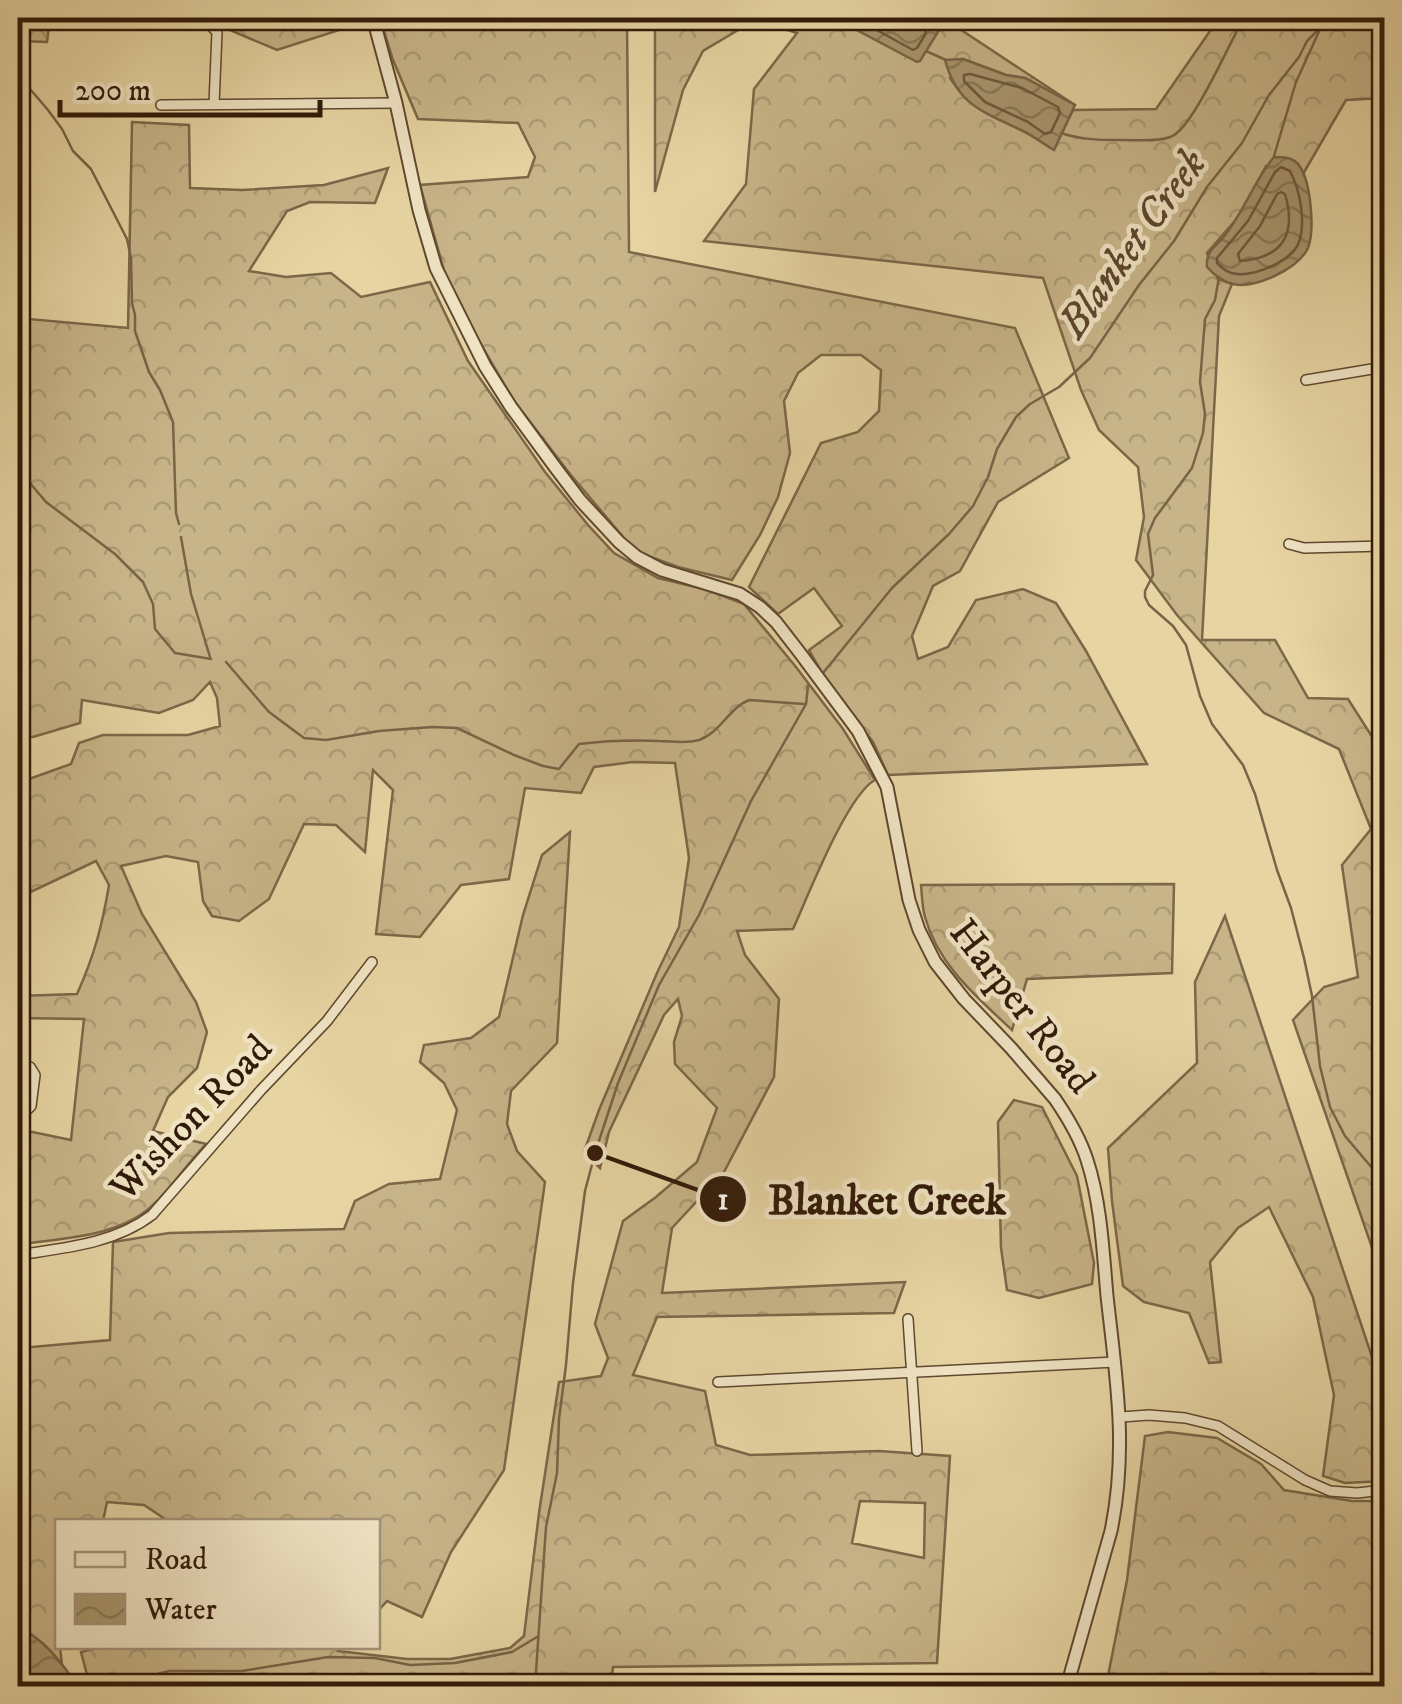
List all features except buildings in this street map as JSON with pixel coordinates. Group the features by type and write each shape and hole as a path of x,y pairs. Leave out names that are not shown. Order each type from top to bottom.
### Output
{"street":[{"name":"Harper Road","path":"373,18 396,102 418,210 436,268 485,366 546,455 597,519 637,557 662,570 740,594 776,622 858,731 887,787 906,888 927,948 946,978 1055,1099 1085,1154 1098,1210 1120,1417 1120,1463 1116,1506 1068,1686"},
{"path":"209,24 217,32 214,104"},
{"path":"161,105 396,102"},
{"path":"1306,380 1384,367"},
{"path":"1290,544 1304,548 1384,546"},
{"name":"Wishon Road","path":"18,1255 106,1238 152,1215 261,1090 328,1021 372,962"},
{"path":"18,1067 30,1068 35,1076 31,1106 18,1112"},
{"path":"908,1319 917,1451"},
{"path":"718,1382 1115,1362"},
{"path":"1120,1417 1186,1418 1218,1426 1305,1480 1330,1491 1384,1490"}],"green space":[{"path":"18,18 50,18 47,42 18,41"},
{"path":"214,18 353,18 355,25 277,50 218,25"},
{"path":"380,18 627,18 629,252 1015,328 1069,458 998,502 960,571 933,586 912,636 918,659 948,647 976,600 1023,589 1056,603 1147,764 888,775 873,742 829,685 809,650 842,626 814,588 778,614 749,587 821,443 858,432 879,411 881,370 861,355 821,355 798,373 784,401 790,453 778,497 732,580 678,567 635,551 514,401 461,310 445,274 420,185 528,177 535,157 518,123 418,119"},
{"path":"655,18 825,18 873,37 941,27 946,20 1075,105 1025,78 963,59 950,78 980,110 1054,149 1073,110 1156,109 1219,18 1384,18 1384,98 1346,100 1303,174 1298,164 1266,166 1240,215 1207,253 1218,279 1232,284 1219,316 1202,640 1275,640 1308,698 1348,699 1378,746 1384,748 1384,1282 1293,1020 1324,987 1358,977 1342,865 1371,829 1339,749 1264,713 1177,615 1136,560 1144,517 1138,467 1099,430 1081,390 1043,278 704,241 746,184 754,89 797,33 755,20 703,51 683,90 655,192"},
{"path":"132,122 189,125 190,188 242,190 324,185 388,168 375,203 310,202 287,211 249,271 286,277 331,273 361,297 430,282 468,361 545,472 588,525 614,553 658,578 744,604 843,729 875,780 852,805 793,929 737,931 745,955 779,999 774,1077 724,1172 672,1228 662,1293 905,1282 894,1313 657,1317 633,1375 705,1391 716,1445 750,1455 879,1451 950,1456 937,1663 613,1667 611,1686 90,1686 81,1652 92,1649 339,1649 407,1659 450,1659 510,1648 524,1636 559,1382 601,1376 608,1358 595,1324 623,1221 697,1162 717,1108 675,1064 674,1042 682,1016 678,999 664,1015 609,1132 600,1168 584,1152 679,927 689,858 675,763 633,762 594,767 581,793 525,788 509,879 461,885 420,937 376,934 393,790 373,770 365,852 336,825 304,824 269,899 239,921 212,916 203,901 198,862 166,856 121,866 142,914 196,1002 207,1032 197,1068 168,1097 153,1131 206,1144 155,1203 126,1223 92,1234 21,1244 18,1129 71,1140 84,1019 18,1018 18,996 77,994 97,941 109,885 96,861 18,898 18,783 71,764 79,743 103,735 188,735 220,726 217,698 210,682 193,700 159,713 82,700 80,723 33,737 18,736 18,318 128,328","holes":["860,1501 925,1503 924,1558 852,1543"]},
{"path":"570,832 557,1043 511,1091 507,1124 517,1151 545,1182 504,1470 451,1552 422,1617 387,1601 380,1609 380,1519 165,1519 144,1505 107,1502 103,1519 55,1519 55,1649 60,1649 62,1665 29,1632 18,1628 18,1329 21,1348 110,1340 113,1242 169,1233 344,1229 355,1201 389,1184 440,1179 457,1110 444,1083 420,1062 424,1045 471,1038 499,1017 542,855"},
{"path":"1174,884 1172,973 1027,979 1012,1030 960,979 939,950 925,917 921,885"},
{"path":"1225,916 1384,1393 1384,1481 1345,1483 1323,1476 1334,1395 1313,1297 1269,1207 1238,1228 1210,1262 1221,1362 1209,1363 1189,1313 1144,1302 1123,1286 1108,1148 1197,1063 1195,982"},
{"path":"1014,1100 1042,1107 1077,1176 1094,1263 1092,1284 1039,1298 1007,1290 1001,1248 998,1122"},
{"path":"1168,1432 1217,1438 1261,1464 1284,1490 1352,1501 1384,1501 1384,1686 1106,1686 1127,1580 1145,1436"}],"water":[{"path":"825,18 923,18 941,27 917,62 847,25"},
{"path":"963,59 1025,78 1075,105 1054,150 982,111 964,96 945,60"},
{"path":"1274,157 1295,161 1306,180 1311,217 1308,248 1295,263 1275,276 1242,285 1229,283 1207,267 1209,255"},
{"path":"18,1628 44,1644 77,1686 18,1686"}],"waterway":[{"path":"1061,133 1099,140 1170,137 1199,103 1244,18"},
{"name":"Blanket Creek","path":"823,673 892,588 973,506 997,449 1016,417 1059,387 1090,358 1325,18"},
{"path":"1274,156 1296,82 1321,27"},
{"path":"926,51 946,60"},
{"path":"18,75 62,129 73,151 91,169 127,239 135,331 173,422 179,524"},
{"path":"1219,277 1215,300 1205,319 1200,382 1205,414 1203,433 1192,468 1155,518 1148,534 1153,575 1145,597 1186,645 1212,724 1243,765 1255,794 1304,958 1330,1107 1345,1136 1384,1182"},
{"path":"18,469 46,502 115,554 143,582 153,604 155,629 175,653 211,659"},
{"path":"181,537 191,594 210,657"},
{"path":"226,662 269,712 304,738 326,740 379,731 457,728 514,755 559,769 579,744 694,741 713,732 749,700 804,704"},
{"name":"Blanket Creek","path":"535,1686 546,1527 557,1473 573,1283 585,1191 595,1153 618,1083 659,985 699,915 751,801 806,704 808,686"},
{"path":"124,1686 169,1671 242,1671 328,1657 375,1658 410,1665 455,1663 512,1652 537,1637"}],"place":[{"name":"Blanket Creek","path":"595,1153"}]}
